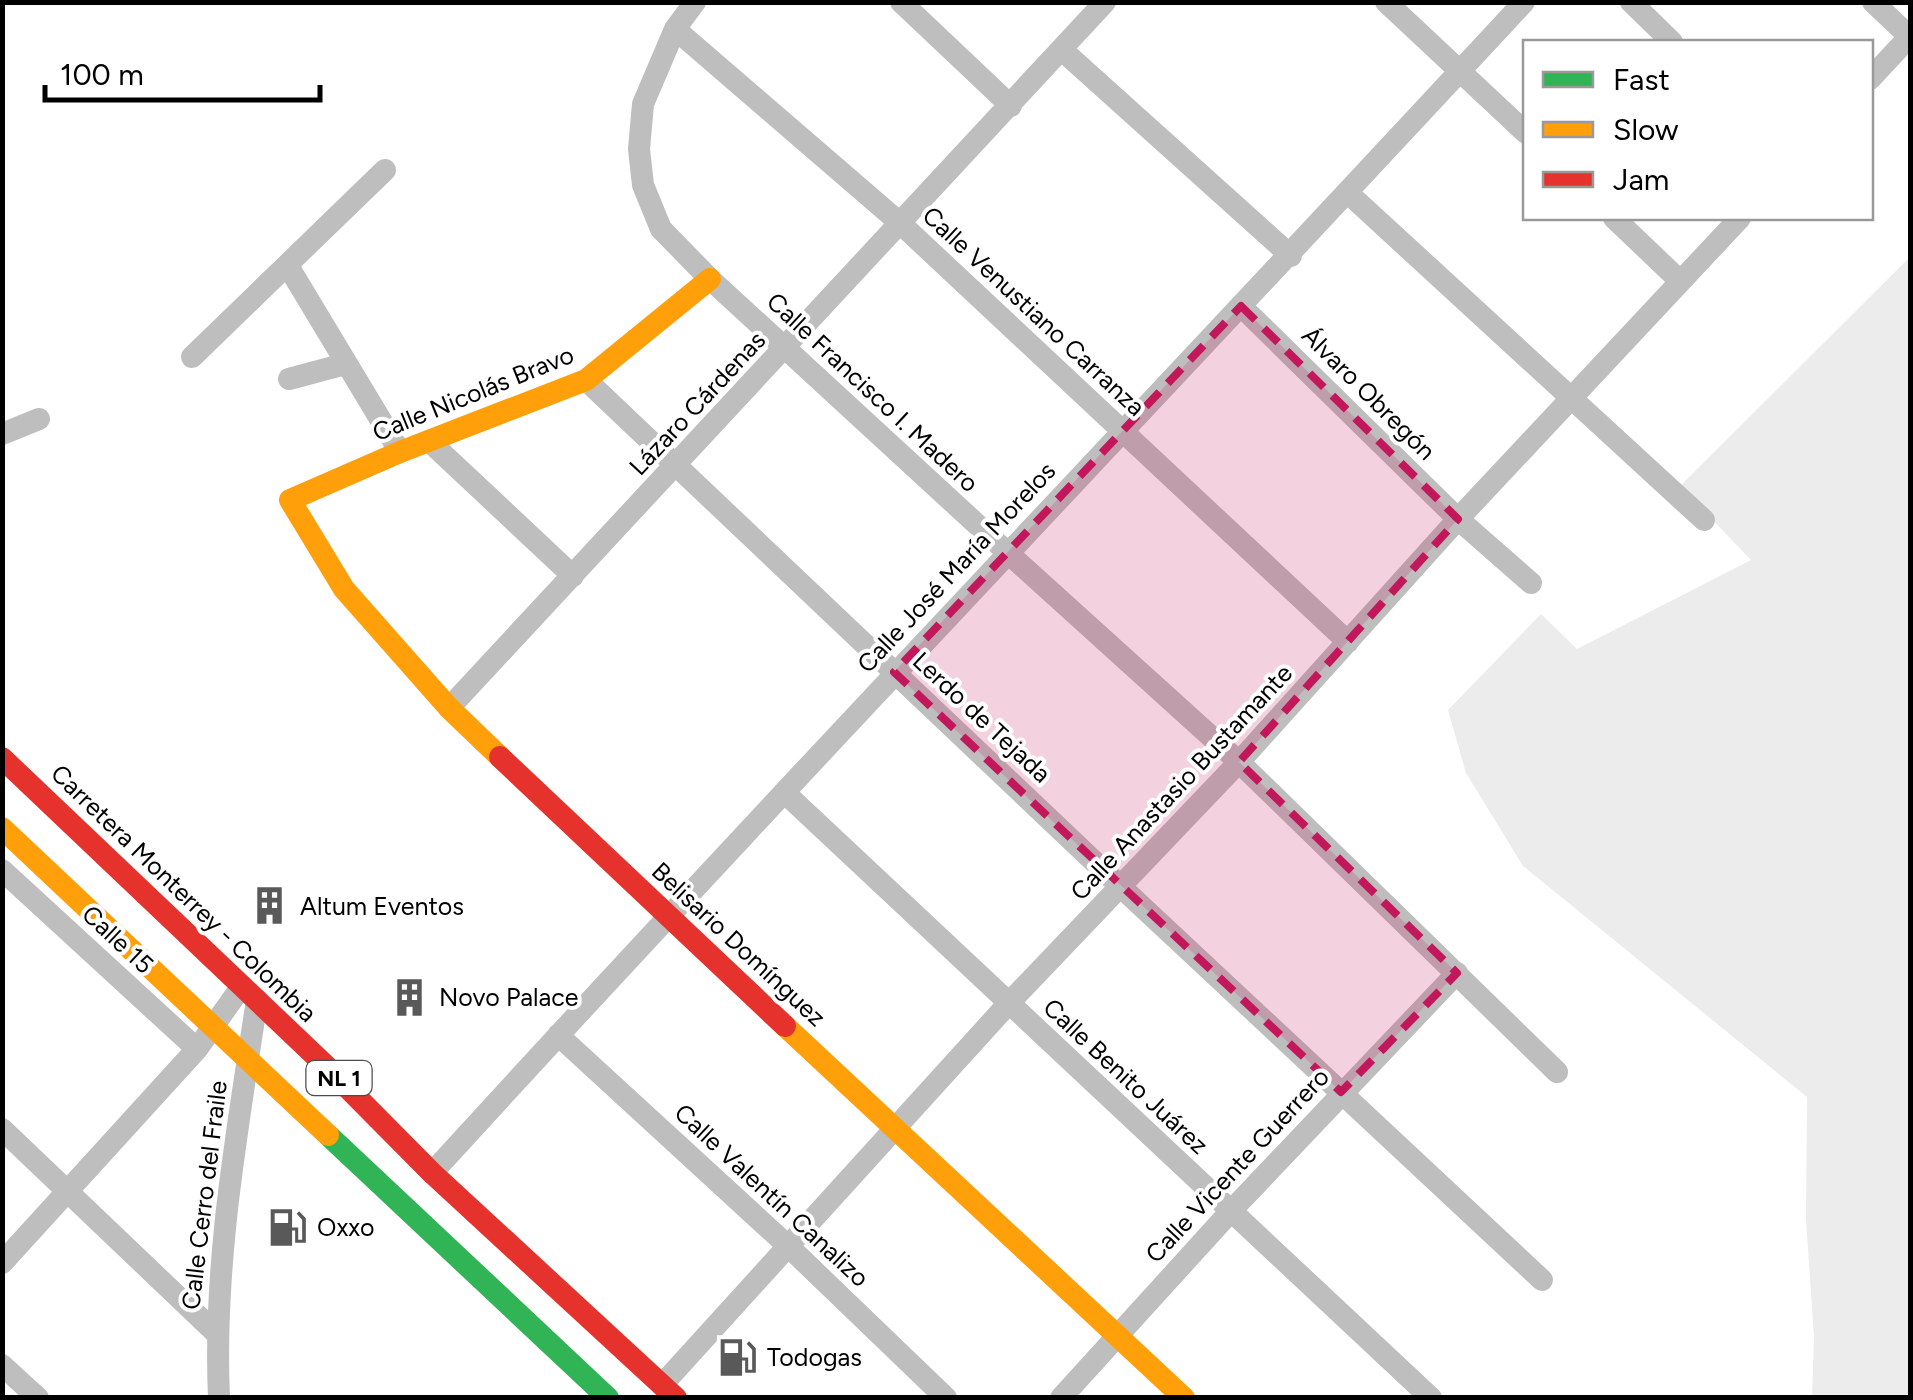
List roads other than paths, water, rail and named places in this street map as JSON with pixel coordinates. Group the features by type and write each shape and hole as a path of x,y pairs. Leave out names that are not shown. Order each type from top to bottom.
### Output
{"street":[{"path":"675,29 695,2"},
{"path":"901,2 1011,106"},
{"name":"Lázaro Cárdenas","path":"449,708 678,466 1105,2"},
{"path":"1386,2 1523,130"},
{"name":"Calle José María Morelos","path":"432,1173 894,672 1291,256 1524,2"},
{"path":"1631,2 1670,40"},
{"path":"1873,2 1910,37 1873,76"},
{"name":"Calle Francisco I. Madero","path":"675,29 642,104 639,150 643,185 652,214 662,229 710,279 1239,762 1557,1072"},
{"name":"Calle Venustiano Carranza","path":"675,29 900,224 1348,642"},
{"path":"1062,50 1291,256"},
{"path":"192,356 385,170"},
{"path":"1348,193 1704,520"},
{"path":"1616,220 1680,281"},
{"name":"Calle Anastasio Bustamante","path":"669,1391 788,1246 1008,1004 1239,762 1458,519 1738,220"},
{"path":"288,266 400,452"},
{"name":"Calle Nicolás Bravo","path":"290,500 400,452 586,380 710,279"},
{"name":"Álvaro Obregón","path":"1241,306 1458,519 1531,584"},
{"path":"288,378 345,364"},
{"name":"Lerdo de Tejada","path":"586,380 1542,1280"},
{"path":"2,434 40,419"},
{"path":"429,441 573,576"},
{"name":"Belisario Domínguez","path":"290,500 344,589 449,708 894,1130 1184,1398"},
{"name":"Carretera Monterrey - Colombia","path":"2,758 432,1173 669,1391"},
{"name":"Calle Benito Juárez","path":"785,793 1431,1398"},
{"name":"NL 1","path":"2,828 608,1398"},
{"name":"Calle 15","path":"2,870 197,1049"},
{"name":"Calle Vicente Guerrero","path":"1061,1398 1341,1092 1457,973"},
{"path":"2,1263 249,993"},
{"name":"Calle Cerro del Fraile","path":"219,1398 216,1333 225,1221 248,1060 249,993"},
{"name":"Calle Valentín Canalizo","path":"558,1035 788,1246 946,1398"},
{"path":"2,1128 216,1333"},
{"path":"2,1365 38,1398"}],"place":[{"name":"Altum Eventos","path":"270,906"},
{"name":"Novo Palace","path":"409,997"},
{"name":"Oxxo","path":"287,1227"},
{"name":"Todogas","path":"737,1357"}]}
